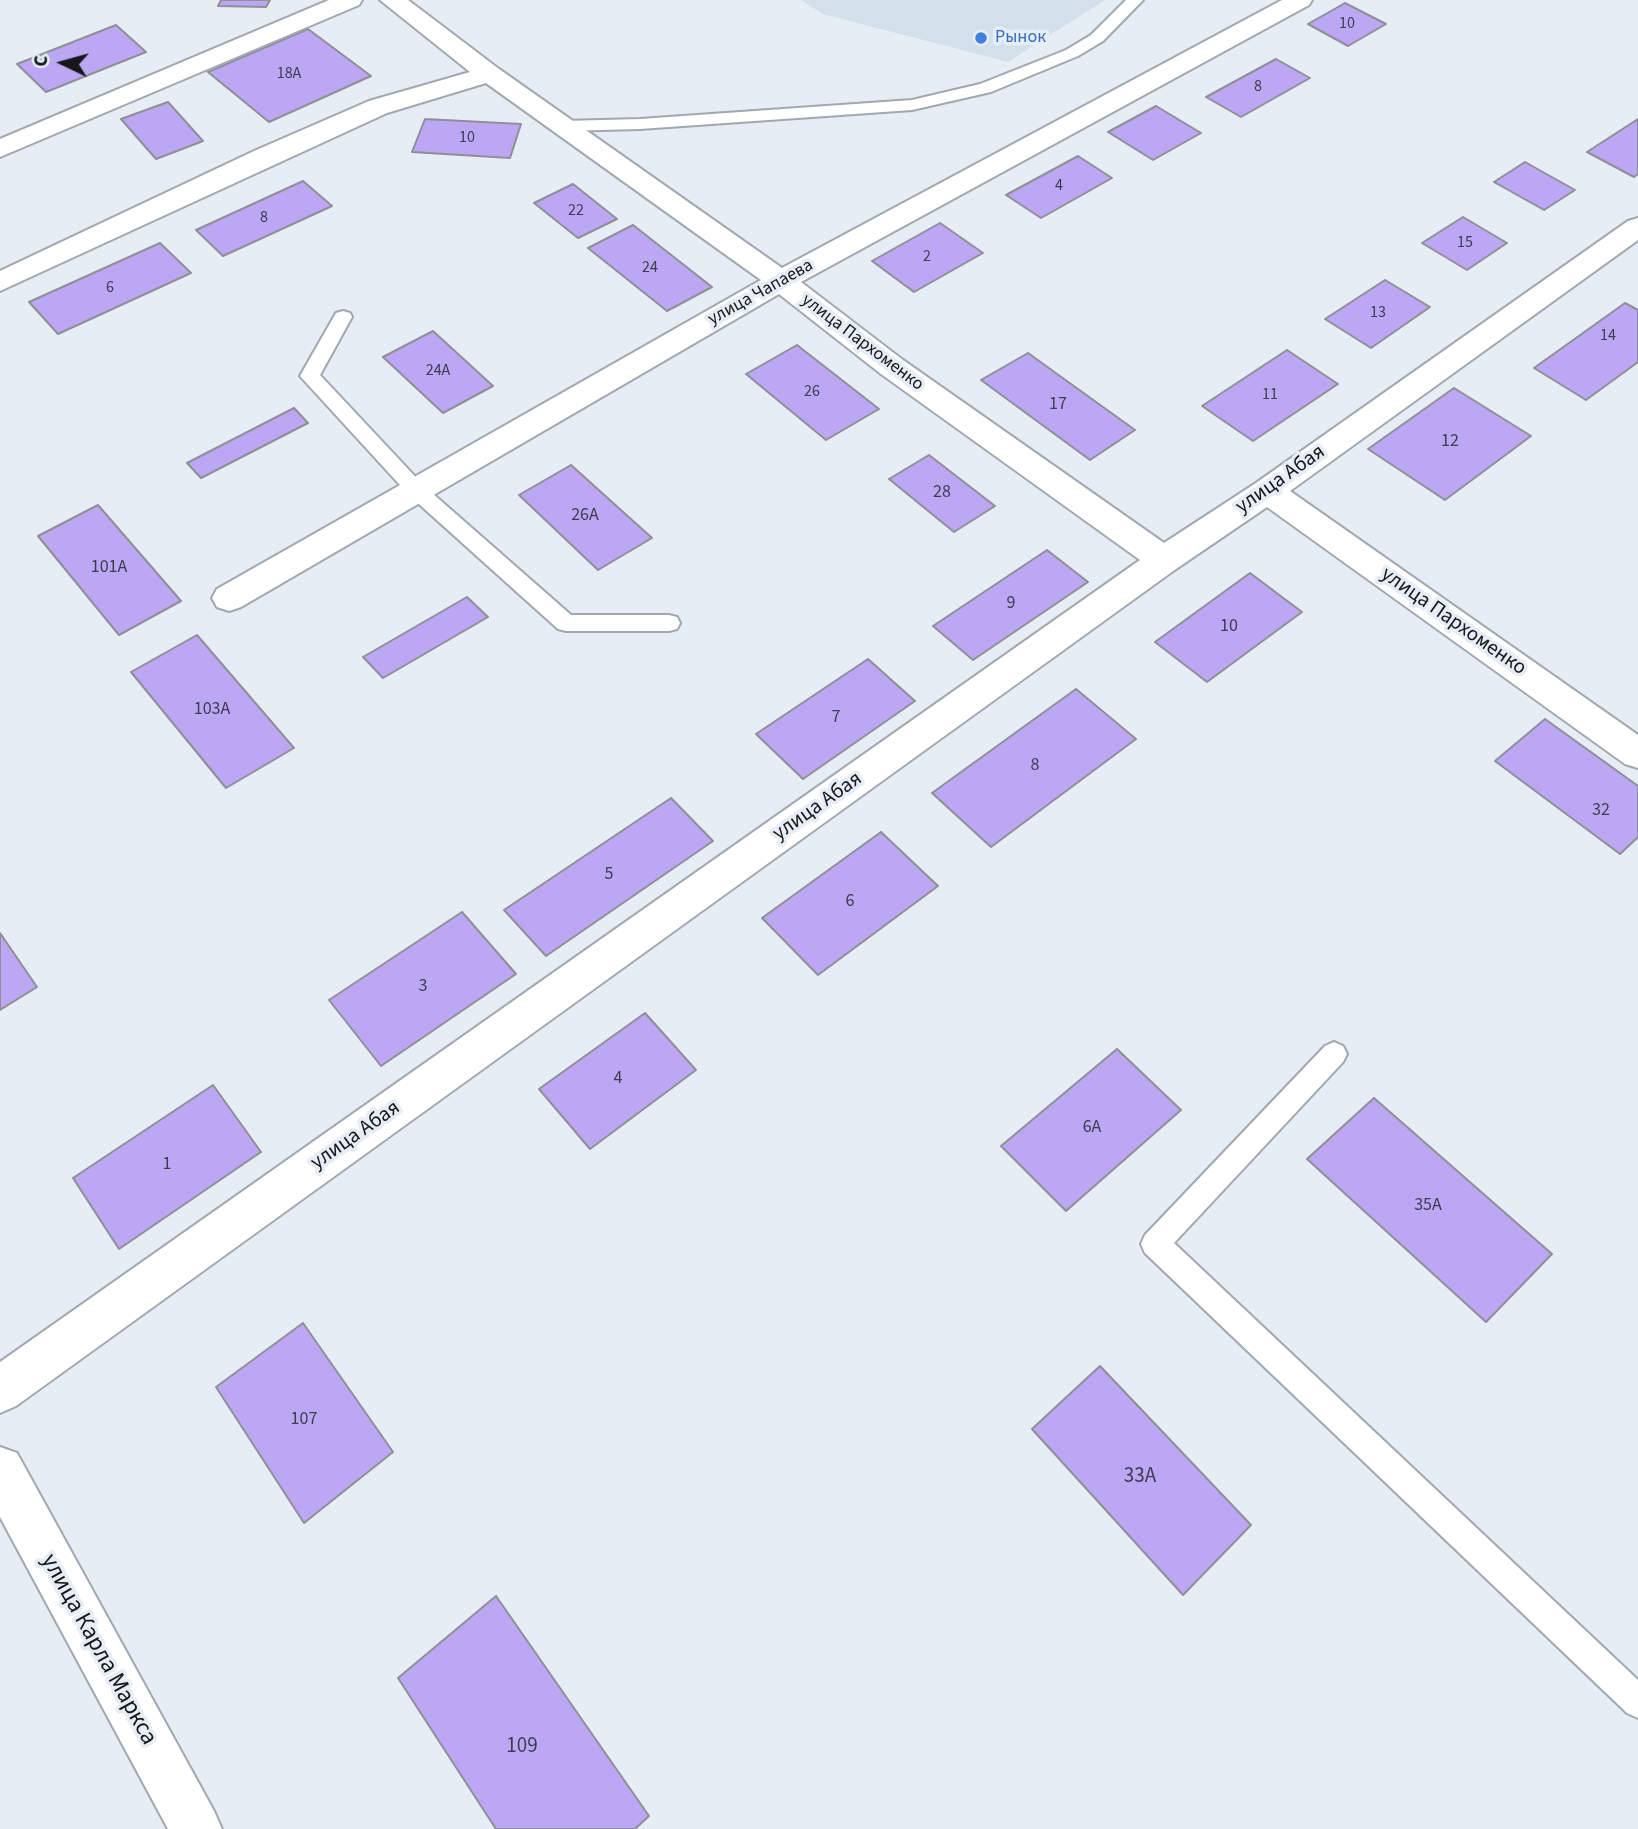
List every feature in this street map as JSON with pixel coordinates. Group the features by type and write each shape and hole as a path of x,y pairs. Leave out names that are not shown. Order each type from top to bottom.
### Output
{"street":[{"path":"0,149 351,0"},
{"name":"улица Пархоменко","path":"392,0 490,75 781,281 892,367 1164,560"},
{"name":"улица Чапаева","path":"229,598 781,281 1300,0"},
{"path":"0,282 264,157 378,107 490,75"},
{"name":"улица Абая","path":"0,1390 1164,560 1267,491 1638,227"},
{"name":"улица Пархоменко","path":"1267,491 1638,754"},
{"name":"улица Карла Маркса","path":"0,1470 196,1829"}],"lane":[{"path":"563,126 851,111 924,102 985,88 1072,53 1097,38 1112,20 1135,0"},
{"path":"342,317 310,376 417,491 566,623 669,623"},
{"path":"1334,1054 1155,1244 1638,1702"}],"shaded area":[{"name":"Рынок","path":"801,0 1105,0 1008,62 823,14"}],"building":[{"path":"221,0 270,0 266,7 218,6"},
{"path":"1345,3 1386,24 1348,46 1308,24"},
{"path":"116,25 146,52 46,92 17,64"},
{"path":"308,29 371,76 269,122 208,72"},
{"path":"1276,59 1310,78 1241,117 1206,97"},
{"path":"168,102 203,141 156,159 121,119"},
{"path":"1156,106 1201,133 1153,160 1108,132"},
{"path":"425,119 521,124 510,158 412,152"},
{"path":"1638,119 1638,174 1634,177 1587,152"},
{"path":"1078,156 1112,178 1041,218 1006,195"},
{"path":"1525,162 1575,190 1544,210 1494,182"},
{"path":"303,181 332,206 223,256 196,230"},
{"path":"573,184 617,219 578,238 534,203"},
{"path":"1463,217 1507,243 1467,270 1422,243"},
{"path":"940,223 983,253 914,292 872,261"},
{"path":"633,225 712,287 667,311 588,248"},
{"path":"160,243 191,273 58,334 29,302"},
{"path":"1385,280 1430,307 1371,348 1325,319"},
{"path":"1625,303 1638,310 1638,362 1586,400 1534,368"},
{"path":"433,331 493,386 443,413 383,357"},
{"path":"797,345 879,409 826,440 746,374"},
{"path":"1287,350 1338,384 1253,441 1202,406"},
{"path":"1028,353 1135,430 1090,460 981,380"},
{"path":"1454,388 1531,436 1445,500 1368,449"},
{"path":"294,408 308,423 201,478 187,463"},
{"path":"929,455 995,506 954,532 889,479"},
{"path":"571,465 652,538 598,570 519,495"},
{"path":"98,505 181,601 119,635 38,536"},
{"path":"1047,550 1088,582 973,660 933,626"},
{"path":"1250,573 1302,612 1207,682 1155,642"},
{"path":"467,597 488,617 383,678 363,657"},
{"path":"197,635 294,748 226,788 131,672"},
{"path":"868,659 915,701 803,779 756,734"},
{"path":"1076,689 1136,739 991,847 932,793"},
{"path":"1545,719 1638,786 1638,837 1620,854 1495,761"},
{"path":"671,798 713,841 546,956 504,910"},
{"path":"881,832 938,886 818,975 762,918"},
{"path":"462,912 516,974 381,1066 329,1000"},
{"path":"0,933 37,987 0,1010"},
{"path":"645,1013 696,1070 590,1149 539,1089"},
{"path":"1117,1049 1181,1110 1066,1211 1001,1146"},
{"path":"213,1085 261,1152 119,1249 73,1178"},
{"path":"1374,1098 1552,1254 1486,1322 1307,1159"},
{"path":"303,1323 393,1452 304,1523 216,1387"},
{"path":"1100,1366 1251,1525 1183,1595 1032,1429"},
{"path":"496,1596 649,1816 635,1829 496,1829 398,1678"}],"place":[{"name":"Рынок","path":"981,38"}]}
